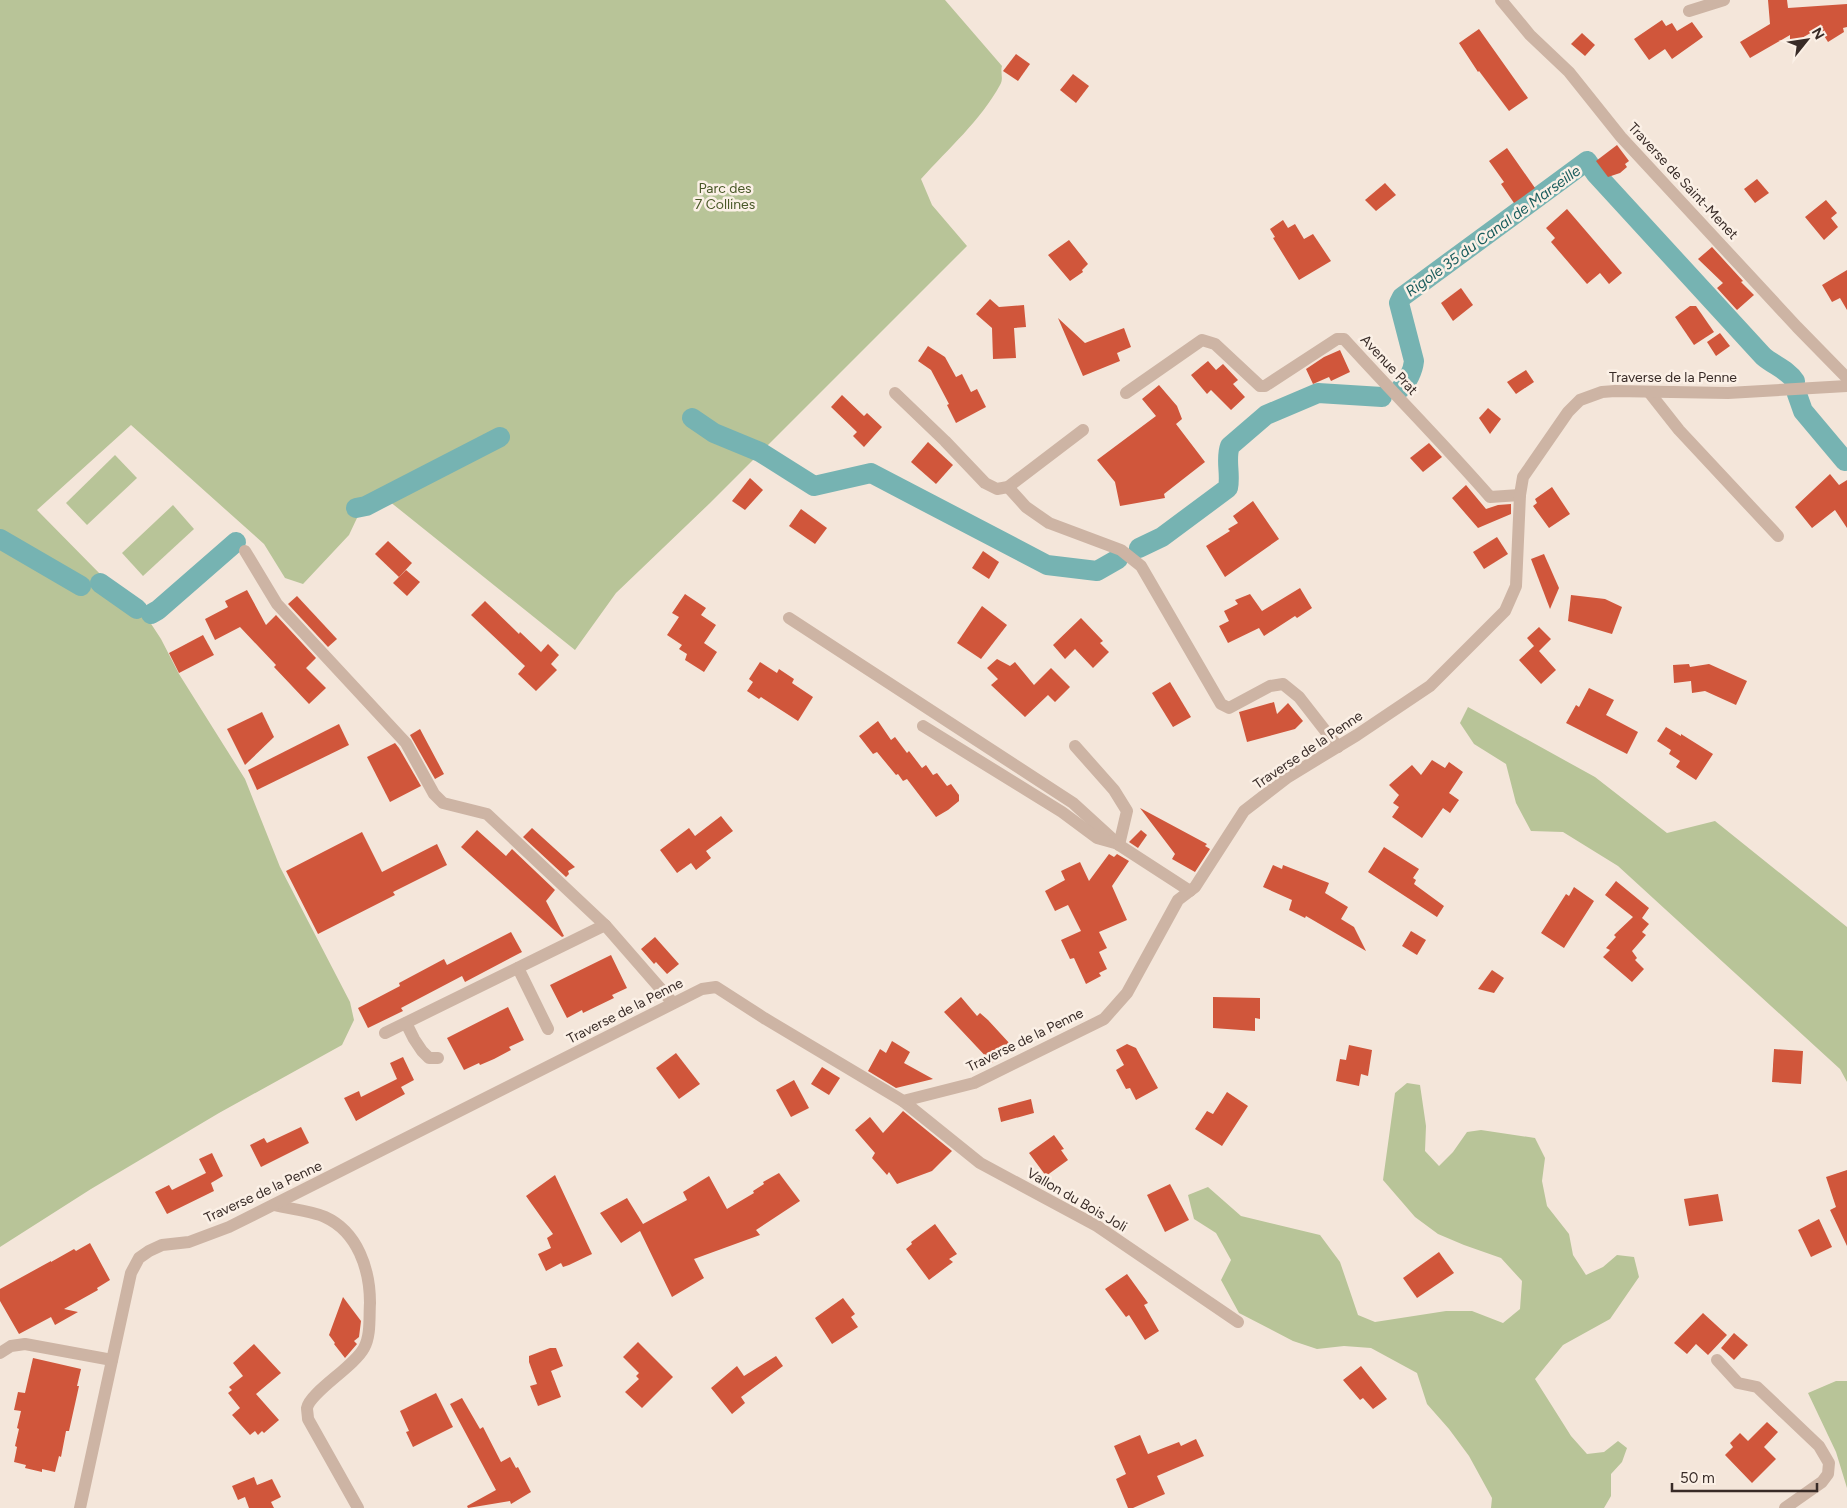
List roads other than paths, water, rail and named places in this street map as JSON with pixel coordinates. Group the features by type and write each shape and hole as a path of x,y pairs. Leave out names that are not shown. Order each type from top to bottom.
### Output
{"street":[{"name":"Traverse de Saint-Menet","path":"1501,0 1530,35 1569,72 1622,137 1847,378"},
{"path":"1689,11 1724,0"},
{"name":"Avenue Prat","path":"1126,393 1202,340 1215,344 1260,386 1265,386 1337,339 1344,338 1490,497 1520,495"},
{"name":"Traverse de la Penne","path":"80,1508 131,1273 139,1258 148,1251 162,1245 189,1242 229,1227 702,989 716,987 903,1101 974,1083 1104,1019 1127,993 1178,900 1195,887 1244,811 1288,778 1430,686 1505,611 1516,586 1520,495 1523,476 1568,412 1580,400 1602,392 1728,393 1847,386"},
{"path":"1649,392 1679,430 1778,536"},
{"path":"896,393 985,483 997,489 1008,487 1083,430"},
{"path":"1008,487 1026,507 1049,524 1121,550 1140,566 1221,704 1230,708 1270,686 1283,684 1299,697 1338,747"},
{"path":"245,551 277,604 406,743 434,794 443,803 478,810 487,814 605,925 673,1004"},
{"path":"789,618 1073,803 1119,845 1190,890"},
{"path":"923,726 1062,812 1097,838 1119,845"},
{"path":"1075,746 1114,790 1126,811 1119,845"},
{"path":"385,1033 605,925"},
{"path":"518,968 548,1029"},
{"path":"406,1023 422,1052 429,1058 438,1058"},
{"name":"Vallon du Bois Joli","path":"903,1101 980,1163 1097,1226 1238,1322"},
{"path":"274,1205 324,1216 340,1226 352,1238 367,1274 370,1290 369,1333 364,1348 350,1365 312,1398 307,1407 308,1419 358,1508"},
{"path":"0,1353 11,1346 25,1344 112,1360"},
{"path":"1717,1360 1738,1383 1756,1388 1764,1394 1819,1446 1829,1464 1828,1474 1822,1482 1785,1508"}],"waterway":[{"name":"Rigole 35 du Canal de Marseille","path":"1400,389 1409,377 1414,361 1399,303 1402,297 1587,161 1596,174 1763,356 1795,381"},
{"name":"Rigole 35 du Canal de Marseille","path":"1139,548 1162,537 1228,488 1228,456 1230,446 1266,415 1318,393 1382,397"},
{"name":"Rigole 35 du Canal de Marseille","path":"1797,394 1803,411 1845,461"},
{"name":"Rigole 35 du Canal de Marseille","path":"692,418 714,433 760,452 814,486 871,473 1047,565 1097,571 1118,559"},
{"name":"Rigole 35 du Canal de Marseille","path":"356,508 366,506 500,437"},
{"name":"Rigole 35 du Canal de Marseille","path":"0,539 81,586"},
{"name":"Rigole 35 du Canal de Marseille","path":"151,614 236,542"},
{"name":"Rigole 35 du Canal de Marseille","path":"100,583 137,609"}],"park label":[{"name":"Parc des 7 Collines","path":"725,196"}]}
